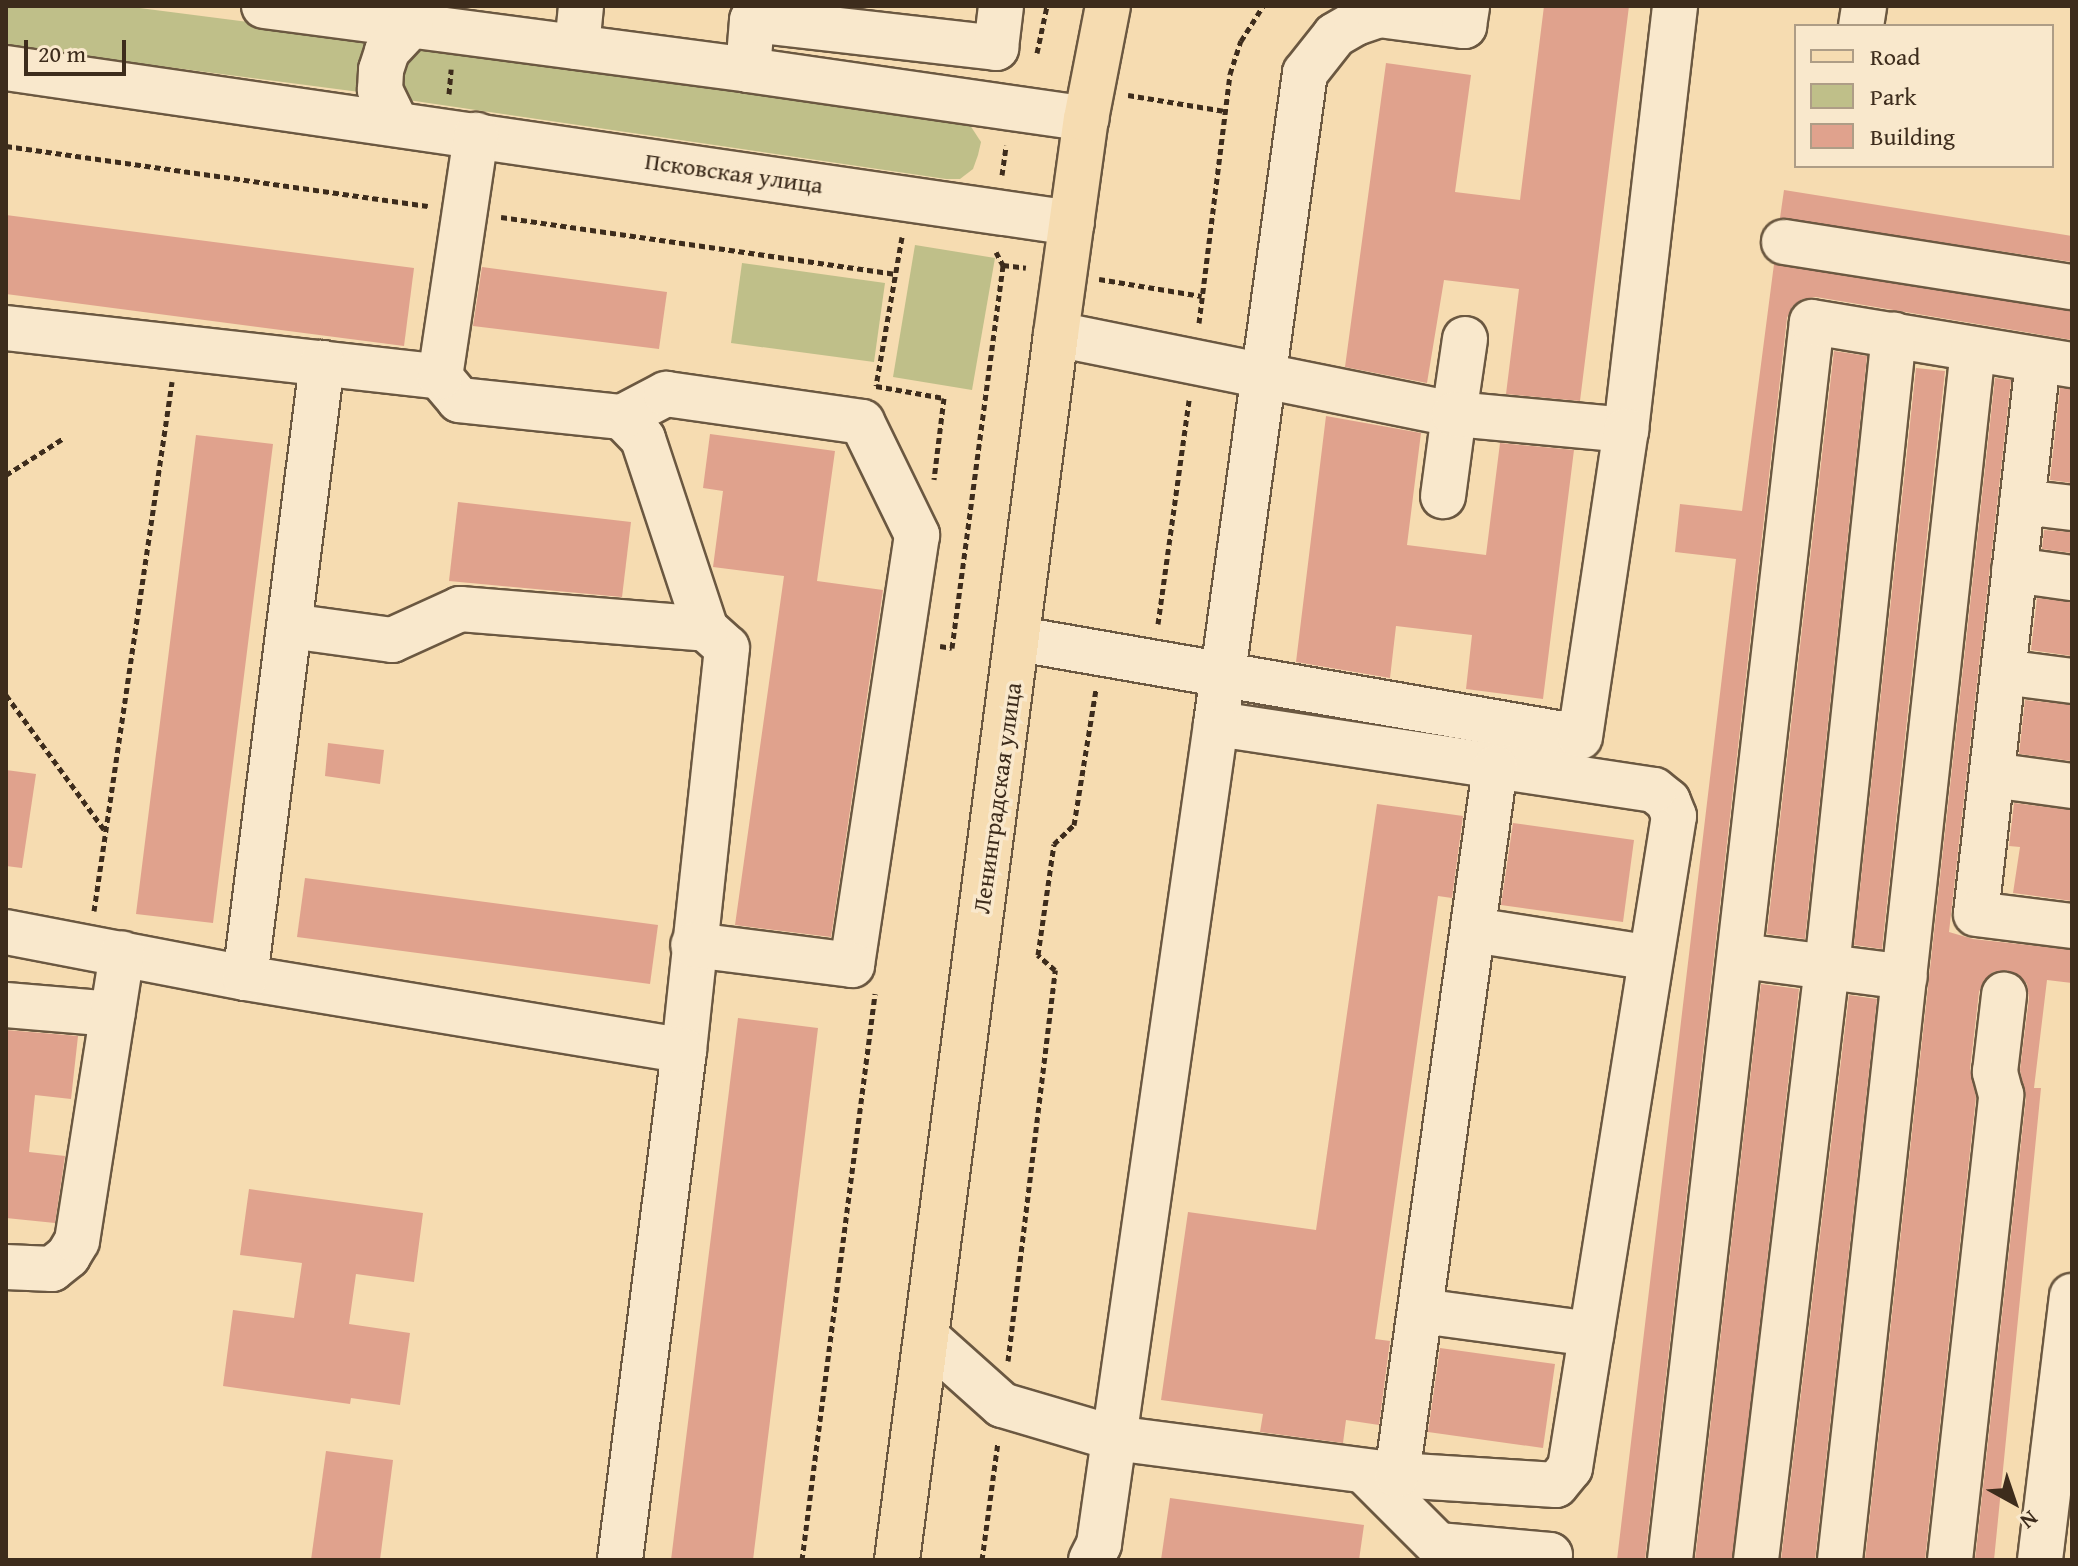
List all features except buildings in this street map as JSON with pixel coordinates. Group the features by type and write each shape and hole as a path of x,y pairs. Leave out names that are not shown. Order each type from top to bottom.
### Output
{"main road":[{"name":"Ленинградская улица","path":"897,1560 1019,639 1056,334 1086,119 1112,17"}],"street":[{"path":"1091,1560 1099,1544 1266,374 1305,73 1335,35 1356,23 1379,15 1464,26 1467,6"},
{"path":"1019,639 1580,737 1626,430 1675,6"},
{"path":"287,7 411,25 579,26 748,70 1086,119"},
{"path":"748,70 752,13 999,27 989,105"},
{"path":"396,123 380,90 381,70 387,51 411,25"},
{"name":"Псковская улица","path":"6,68 1072,223"},
{"path":"440,377 476,135"},
{"path":"1784,242 2072,287"},
{"path":"1670,1560 1742,956 1812,322 2055,363 2022,502 1976,914 2072,926"},
{"path":"6,328 440,377 459,400 622,417 666,394 862,422 917,535 852,965 693,945"},
{"path":"1056,334 1454,414 1626,430"},
{"path":"1756,1560 1827,967 1894,335"},
{"path":"1443,496 1465,339"},
{"path":"1840,1560 1973,349"},
{"path":"245,978 322,363"},
{"path":"620,1560 684,1051 727,648 706,629 643,439 622,417"},
{"path":"2022,502 2072,508"},
{"path":"2014,570 2072,578"},
{"path":"290,626 392,640 460,609 706,629"},
{"path":"2003,672 2072,681"},
{"path":"926,1337 1002,1405 1114,1438 1381,1473 1556,1485 1570,1468 1674,816 1668,801 1654,790 1216,724"},
{"path":"1495,768 1421,1311 1381,1473 1437,1553 1550,1555 1549,1560"},
{"path":"1992,775 2072,786"},
{"path":"1473,930 1651,958"},
{"path":"6,932 245,978 684,1051"},
{"path":"6,1267 52,1269 68,1256 77,1241 113,1014 106,951"},
{"path":"1742,956 1905,977"},
{"path":"1950,1560 2001,1095 1995,1072 2004,995"},
{"path":"6,1005 113,1014"},
{"path":"2040,1560 2072,1296"},
{"path":"1421,1311 1591,1334"}],"path":[{"path":"982,1560 1055,970 1038,955 1054,844 1074,825 1098,681 1156,636 1230,74 1241,41 1263,6"},
{"path":"449,96 451,57"},
{"path":"927,644 952,648 1003,265"},
{"path":"106,951 106,832 177,346"},
{"path":"6,475 62,439"},
{"path":"6,695 106,832"}],"green space":[{"path":"6,6 124,6 388,40 375,94 6,46"},
{"path":"402,40 966,119 981,142 973,169 960,179 946,179 408,100 389,61"},
{"path":"915,245 995,258 972,390 893,377"},
{"path":"742,263 885,283 874,362 731,343"}]}
